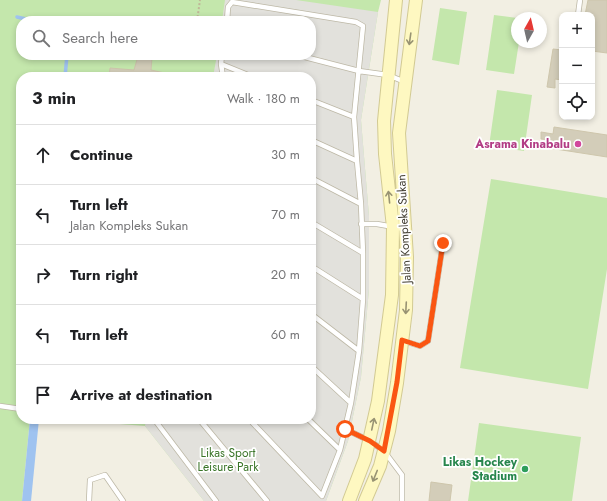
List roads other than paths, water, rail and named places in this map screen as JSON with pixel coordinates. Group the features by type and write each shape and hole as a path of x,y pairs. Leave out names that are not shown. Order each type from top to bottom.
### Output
{"main road":[{"name":"Jalan Kompleks Sukan","path":"349,501 365,459 370,441 378,401 389,320 392,280 393,227 384,154 384,121 396,0"},
{"name":"Jalan Kompleks Sukan","path":"365,501 380,466 384,451 397,382 406,310 407,265 399,133 416,0"}],"lane":[{"path":"578,12 580,0"},
{"path":"227,16 228,7 232,2 356,22 363,26 364,32 354,117 361,204 363,299 359,352 351,403 340,450 319,501"},
{"path":"221,60 222,72"},
{"path":"316,60 359,71 388,75 405,82"},
{"path":"221,64 241,72"},
{"path":"316,102 354,117"},
{"path":"316,142 357,161"},
{"path":"316,181 361,204"},
{"path":"361,224 377,224 405,229"},
{"path":"316,225 362,252"},
{"path":"402,340 420,346 428,341 443,243"},
{"path":"316,269 363,299"},
{"path":"316,318 359,352"},
{"path":"316,371 351,403"},
{"path":"0,406 16,408"},
{"path":"158,424 216,501"},
{"path":"203,424 267,501"},
{"path":"254,424 322,496"},
{"path":"313,424 340,450"},
{"path":"345,429 370,441 384,451 402,475 402,501"},
{"path":"89,501 90,480 105,475 123,501"}],"water":[{"path":"30,424 39,424 31,501 22,501"}],"waterway":[{"path":"65,72 67,60"}],"place":[{"name":"Asrama Kinabalu","path":"578,144"},
{"name":"Likas Hockey Stadium","path":"525,469"}],"park label":[{"name":"Likas Sport Leisure Park","path":"228,460"}]}
